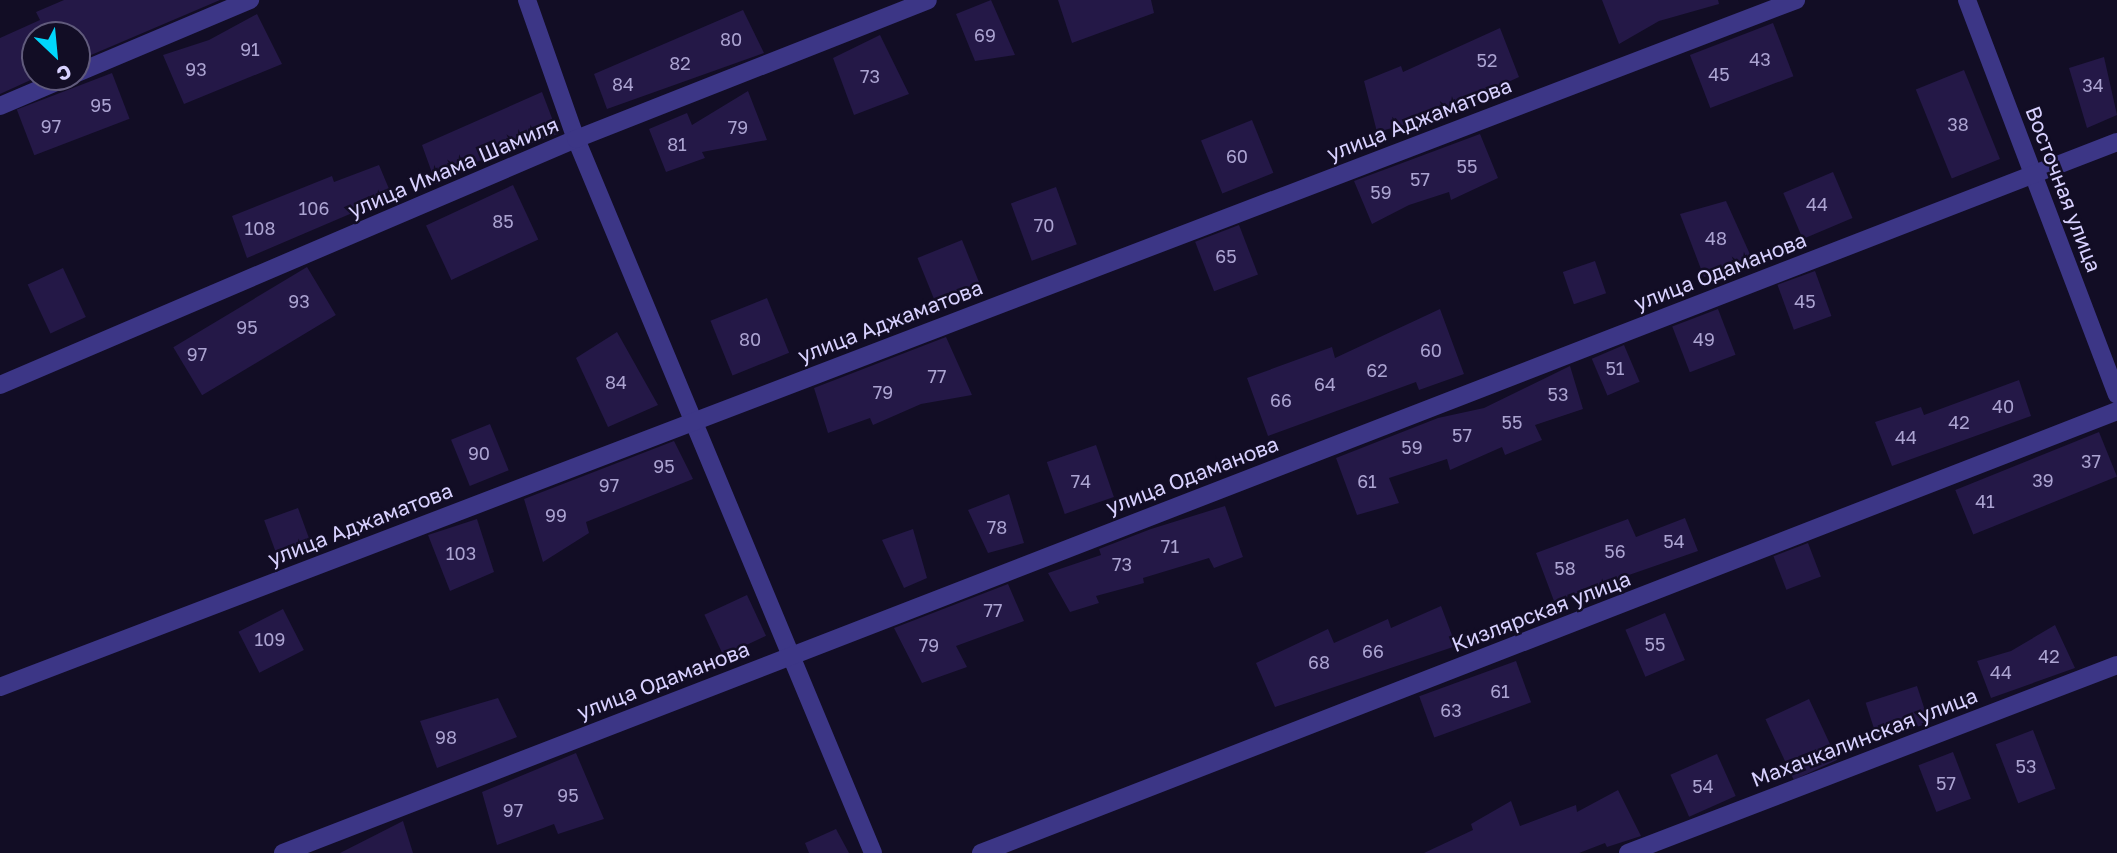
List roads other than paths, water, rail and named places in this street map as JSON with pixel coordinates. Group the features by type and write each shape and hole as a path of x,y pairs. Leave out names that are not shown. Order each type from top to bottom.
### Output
{"street":[{"path":"91,67 250,0"},
{"path":"527,0 576,139 873,853"},
{"name":"улица Имама Шамиля","path":"0,385 576,139 928,0"},
{"name":"улица Аджаматова","path":"0,687 1796,0"},
{"name":"Восточная улица","path":"1967,0 2117,394"},
{"path":"0,106 35,91"},
{"name":"улица Одаманова","path":"283,853 2117,142"},
{"name":"Кизлярская улица","path":"981,853 2117,411"},
{"name":"Махачкалинская улица","path":"1628,853 2117,665"}]}
